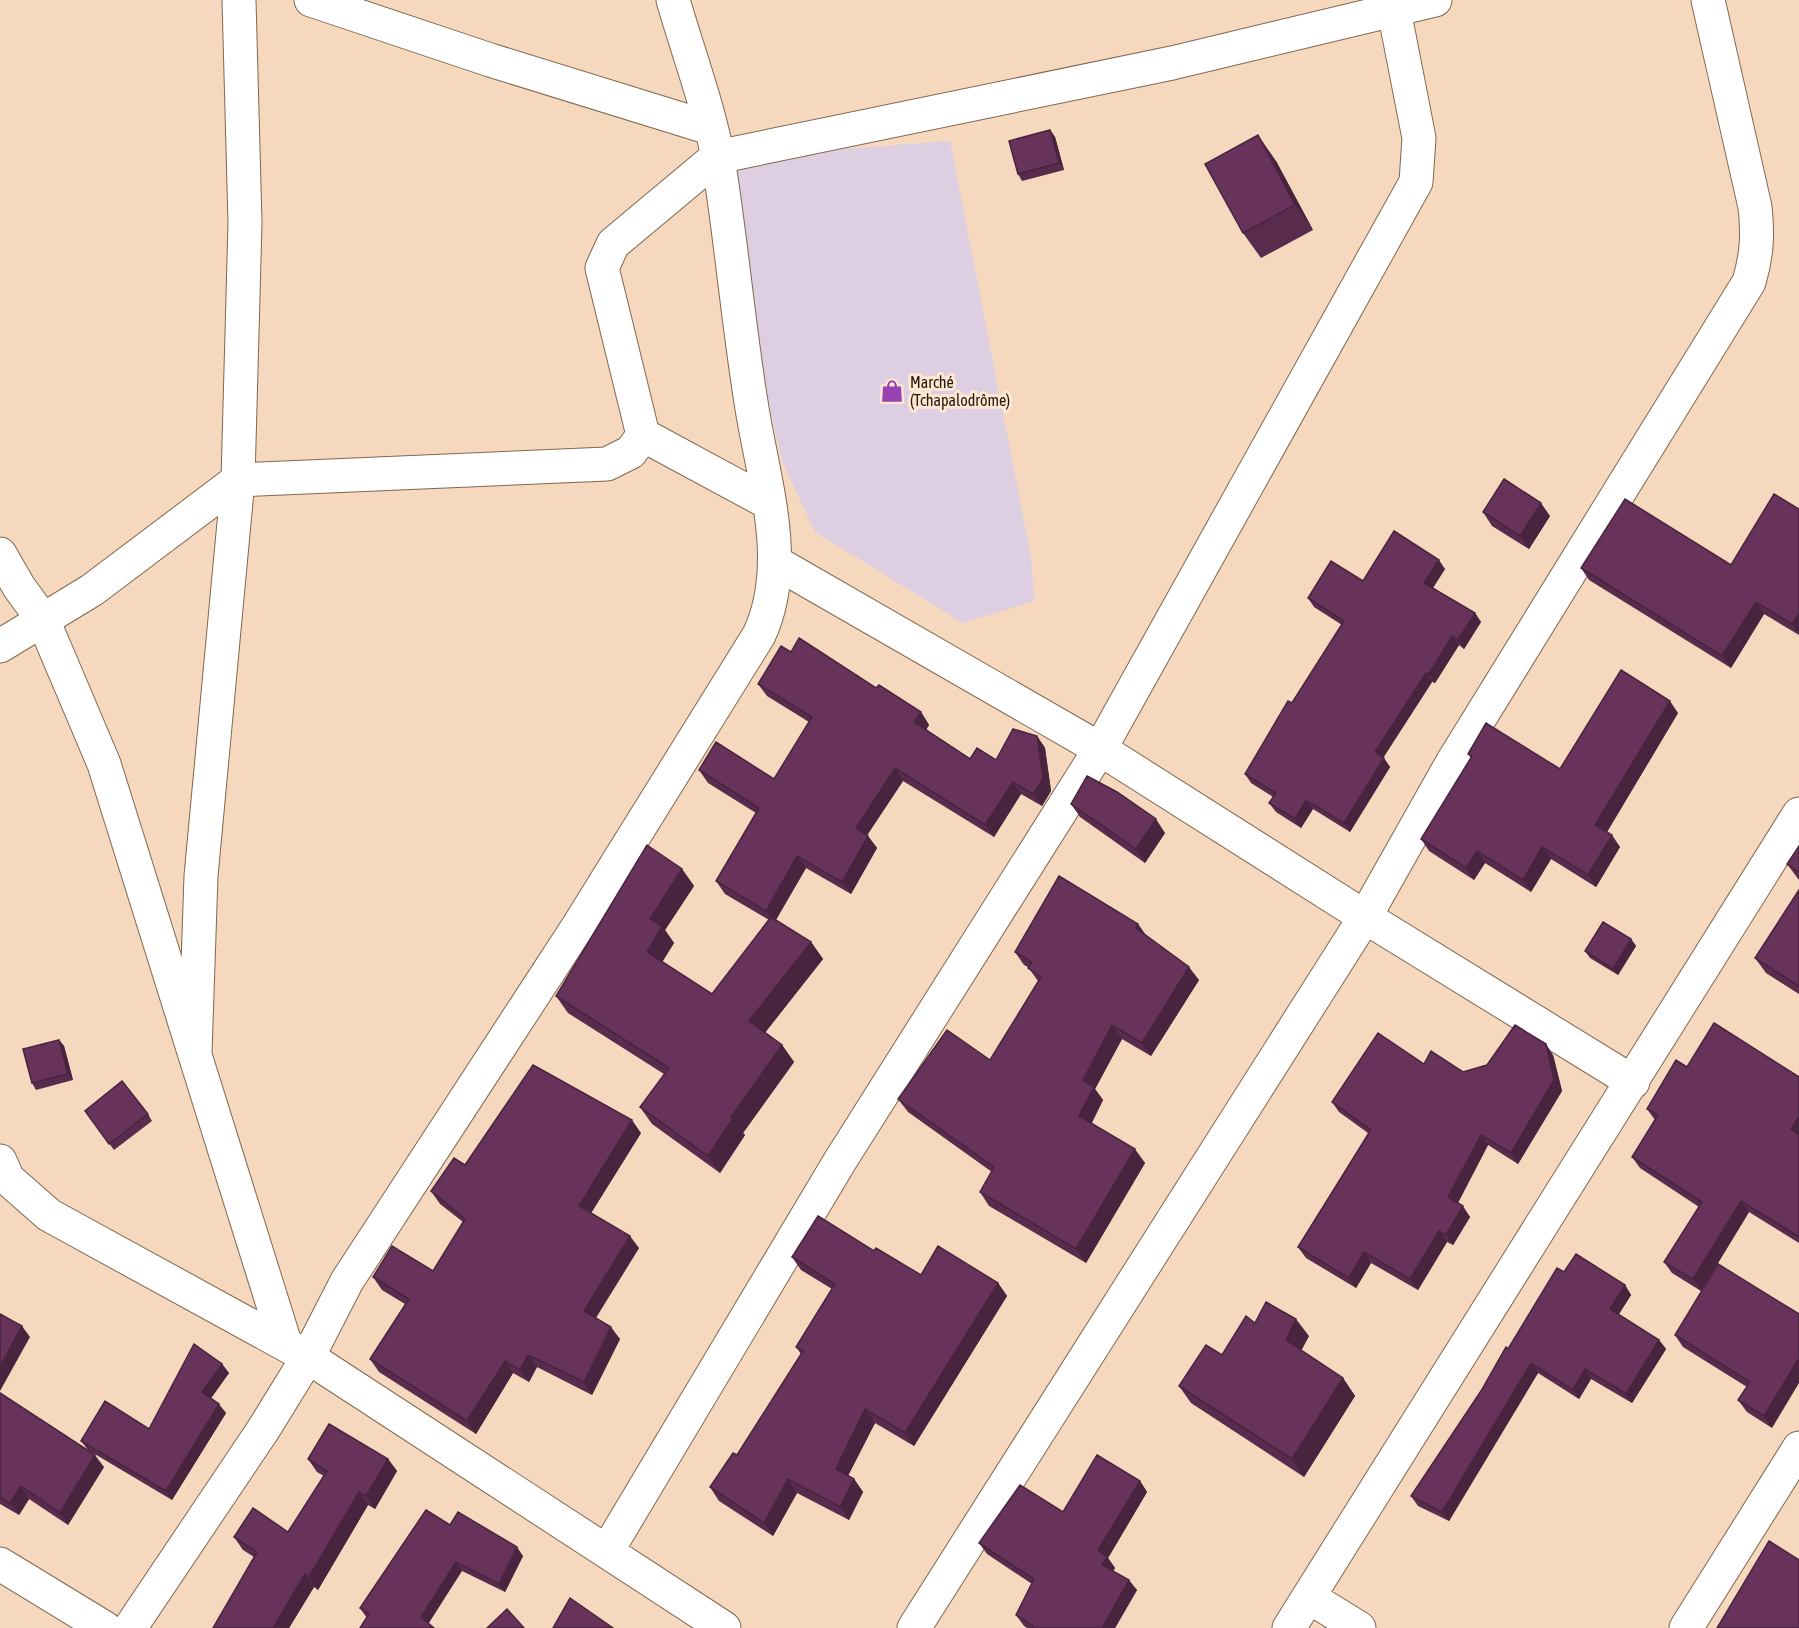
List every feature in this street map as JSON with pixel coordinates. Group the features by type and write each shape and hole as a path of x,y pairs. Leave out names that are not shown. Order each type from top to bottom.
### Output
{"street":[{"path":"195,1053 201,876 238,480 245,223 239,0"},
{"path":"311,0 501,63 714,142 1172,63 1393,5 1435,0"},
{"path":"130,1628 263,1430 297,1350 347,1281 577,928 759,635 773,598 775,562 769,503 751,402 714,142 673,0"},
{"path":"914,1628 1365,917 1452,763 1749,282 1756,260 1758,236 1755,207 1708,0"},
{"path":"607,1551 840,1161 1100,749 1416,182 1419,138 1393,5"},
{"path":"714,142 613,244 602,268 643,435 769,503"},
{"path":"0,646 92,590 238,480 607,464 631,452 643,435"},
{"path":"0,554 43,620 105,764 195,1053 297,1350"},
{"path":"775,562 1100,749 1365,917 1632,1082"},
{"path":"1289,1628 1799,814"},
{"path":"0,1161 8,1179 49,1215 297,1350 724,1628"},
{"path":"1686,1628 1799,1448"},
{"path":"0,1564 105,1628"},
{"path":"1309,1597 1359,1628"}],"shaded area":[{"path":"950,141 1031,557 1034,601 963,623 815,532 782,461 728,232 737,171 829,150"}],"building":[{"path":"1050,130 1059,163 1018,174 1009,141"},
{"path":"1258,135 1295,205 1243,233 1205,164"},
{"path":"1504,479 1541,503 1520,536 1483,512"},
{"path":"1774,494 1799,509 1799,613 1792,624 1756,602 1722,656 1581,568 1625,499 1731,565"},
{"path":"1394,531 1439,560 1424,583 1475,613 1458,640 1452,636 1429,674 1426,673 1375,752 1384,758 1344,823 1306,800 1295,819 1269,803 1276,793 1245,774 1288,701 1292,703 1344,621 1308,598 1331,561 1363,581"},
{"path":"799,638 876,688 879,685 921,712 914,722 970,759 977,748 996,760 1013,729 1037,736 1043,779 1033,794 1013,782 985,825 895,768 856,828 868,836 842,882 797,856 766,911 716,881 759,808 699,770 716,742 774,779 812,717 758,684 781,646 791,652"},
{"path":"1621,670 1670,701 1595,825 1612,835 1588,875 1542,847 1523,880 1477,851 1466,868 1421,839 1472,756 1468,754 1486,723 1560,769"},
{"path":"1087,776 1117,792 1156,819 1136,849 1071,804"},
{"path":"647,845 682,869 650,919 662,926 647,952 712,994 771,917 811,942 749,1021 782,1045 731,1117 733,1118 708,1156 640,1107 669,1068 556,996"},
{"path":"1799,846 1799,872 1787,864"},
{"path":"1059,876 1138,924 1136,928 1189,967 1142,1043 1112,1025 1083,1080 1094,1087 1079,1116 1135,1149 1076,1249 980,1192 994,1167 898,1099 947,1030 990,1060 1041,977 1028,968 1032,962 1015,952"},
{"path":"1799,890 1799,986 1755,958"},
{"path":"1603,922 1631,939 1613,969 1585,951"},
{"path":"1714,1023 1799,1077 1799,1116 1791,1129 1799,1135 1799,1237 1741,1201 1693,1279 1664,1262 1702,1202 1632,1157 1658,1115 1647,1109 1676,1060 1687,1067"},
{"path":"1515,1025 1546,1044 1554,1080 1511,1153 1481,1135 1448,1197 1463,1206 1446,1235 1439,1231 1410,1279 1364,1252 1349,1278 1298,1247 1371,1130 1332,1102 1378,1033 1424,1064 1431,1051 1463,1072 1487,1065"},
{"path":"59,1040 68,1074 32,1083 23,1049"},
{"path":"533,1065 632,1120 579,1206 630,1236 584,1311 611,1327 584,1382 528,1355 520,1370 505,1361 467,1421 370,1359 409,1299 373,1277 392,1246 433,1271 465,1219 431,1191 454,1158 465,1165"},
{"path":"122,1081 148,1114 109,1144 85,1111"},
{"path":"818,1216 874,1251 876,1248 921,1275 938,1246 998,1283 905,1433 865,1409 836,1469 854,1479 840,1507 788,1479 764,1523 710,1487 733,1453 737,1455 803,1351 796,1347 835,1284 792,1257"},
{"path":"1576,1254 1625,1285 1610,1309 1659,1340 1626,1394 1585,1369 1573,1390 1531,1363 1442,1512 1411,1496 1481,1391 1506,1347 1508,1349 1557,1268 1564,1272"},
{"path":"1718,1264 1799,1314 1799,1358 1764,1416 1738,1400 1750,1382 1675,1335"},
{"path":"1266,1302 1296,1319 1286,1340 1343,1378 1292,1459 1179,1386 1206,1345 1222,1355 1246,1316 1255,1323"},
{"path":"0,1314 22,1326 0,1366"},
{"path":"194,1344 222,1364 202,1392 219,1404 166,1491 81,1441 105,1401 149,1429"},
{"path":"0,1393 95,1455 60,1513 21,1486 10,1503 0,1497"},
{"path":"329,1424 388,1459 366,1496 359,1492 309,1577 305,1574 273,1628 213,1628 257,1552 234,1537 253,1508 288,1532 327,1471 308,1459"},
{"path":"1097,1455 1140,1481 1098,1550 1107,1557 1102,1565 1129,1580 1102,1628 1036,1628 1016,1615 1034,1579 979,1543 1020,1485 1063,1512"},
{"path":"426,1510 450,1525 458,1512 517,1547 499,1584 456,1562 421,1617 434,1628 360,1628 369,1614 360,1608"},
{"path":"1769,1541 1799,1560 1799,1628 1717,1628"},
{"path":"570,1598 613,1628 553,1628"},
{"path":"507,1609 524,1628 487,1628"}],"place":[{"name":"Marché (Tchapalodrôme)","path":"892,391"}]}
